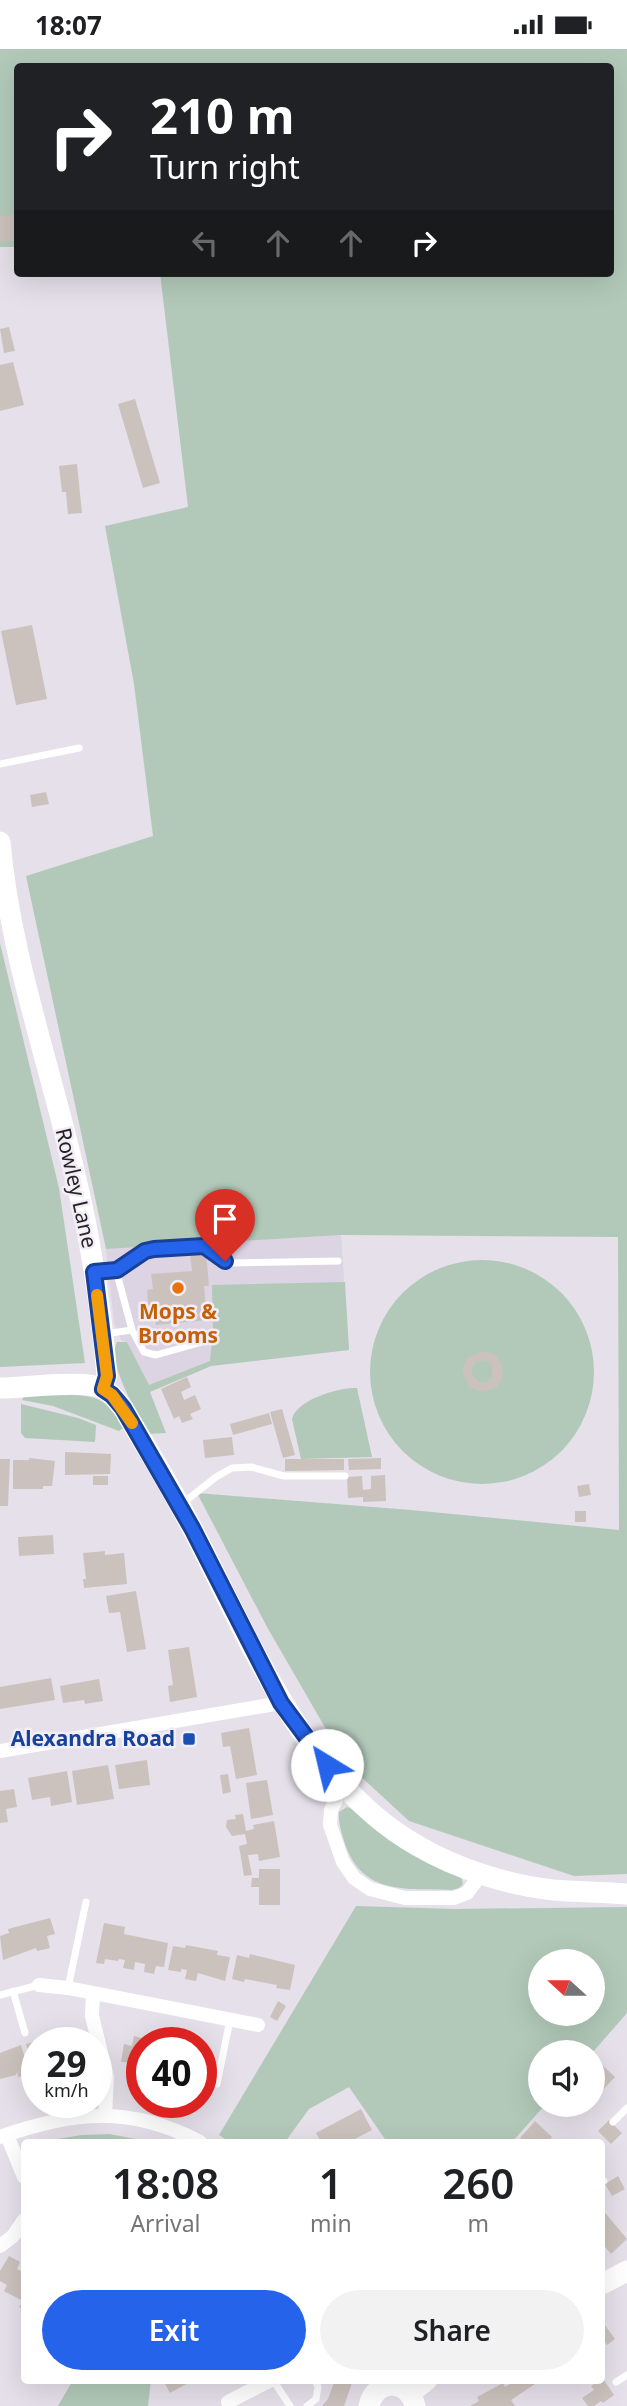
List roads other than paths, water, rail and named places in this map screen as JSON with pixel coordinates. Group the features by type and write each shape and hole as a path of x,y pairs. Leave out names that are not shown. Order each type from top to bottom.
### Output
{"street":[{"name":"Rowley Lane","path":"0,842 6,897 39,1041 75,1175 94,1272 107,1376 103,1389"},
{"path":"0,1388 84,1385 103,1389 112,1395 123,1408 179,1505 281,1703 343,1786 384,1824 418,1847 456,1864 516,1883 552,1890 627,1894"},
{"path":"0,1751 281,1703"},
{"path":"343,1786 331,1810 330,1825 343,1862 354,1878 370,1889 405,1898 454,1898 467,1893 482,1873"},
{"path":"39,1985 68,1988 258,2025"},
{"path":"93,1993 92,2016 95,2027"},
{"path":"112,2117 155,2124 192,2139"},
{"path":"21,2170 4,2136 64,2118"},
{"path":"0,2246 13,2236 21,2224"},
{"path":"605,2282 627,2271"},
{"path":"228,2402 264,2384"},
{"path":"373,2392 391,2384 405,2388 413,2400 424,2384"}],"lane":[{"path":"0,764 79,748"},
{"path":"94,1272 117,1270 145,1251 204,1246 231,1263 338,1261"},
{"path":"117,1270 132,1330 144,1352 156,1355 202,1342"},
{"path":"103,1334 132,1330"},
{"path":"179,1505 232,1468 251,1467 284,1476 345,1476"},
{"path":"68,1988 86,1902"},
{"path":"0,1995 39,1985"},
{"path":"13,1991 23,2027"},
{"path":"218,2084 230,2020"},
{"path":"613,2122 627,2108"},
{"path":"617,2382 627,2375"},
{"path":"275,2384 290,2406"},
{"path":"307,2406 316,2399 317,2384"}],"place":[{"name":"Mops & Brooms","path":"178,1288"},
{"name":"Alexandra Road","path":"189,1739"}]}
